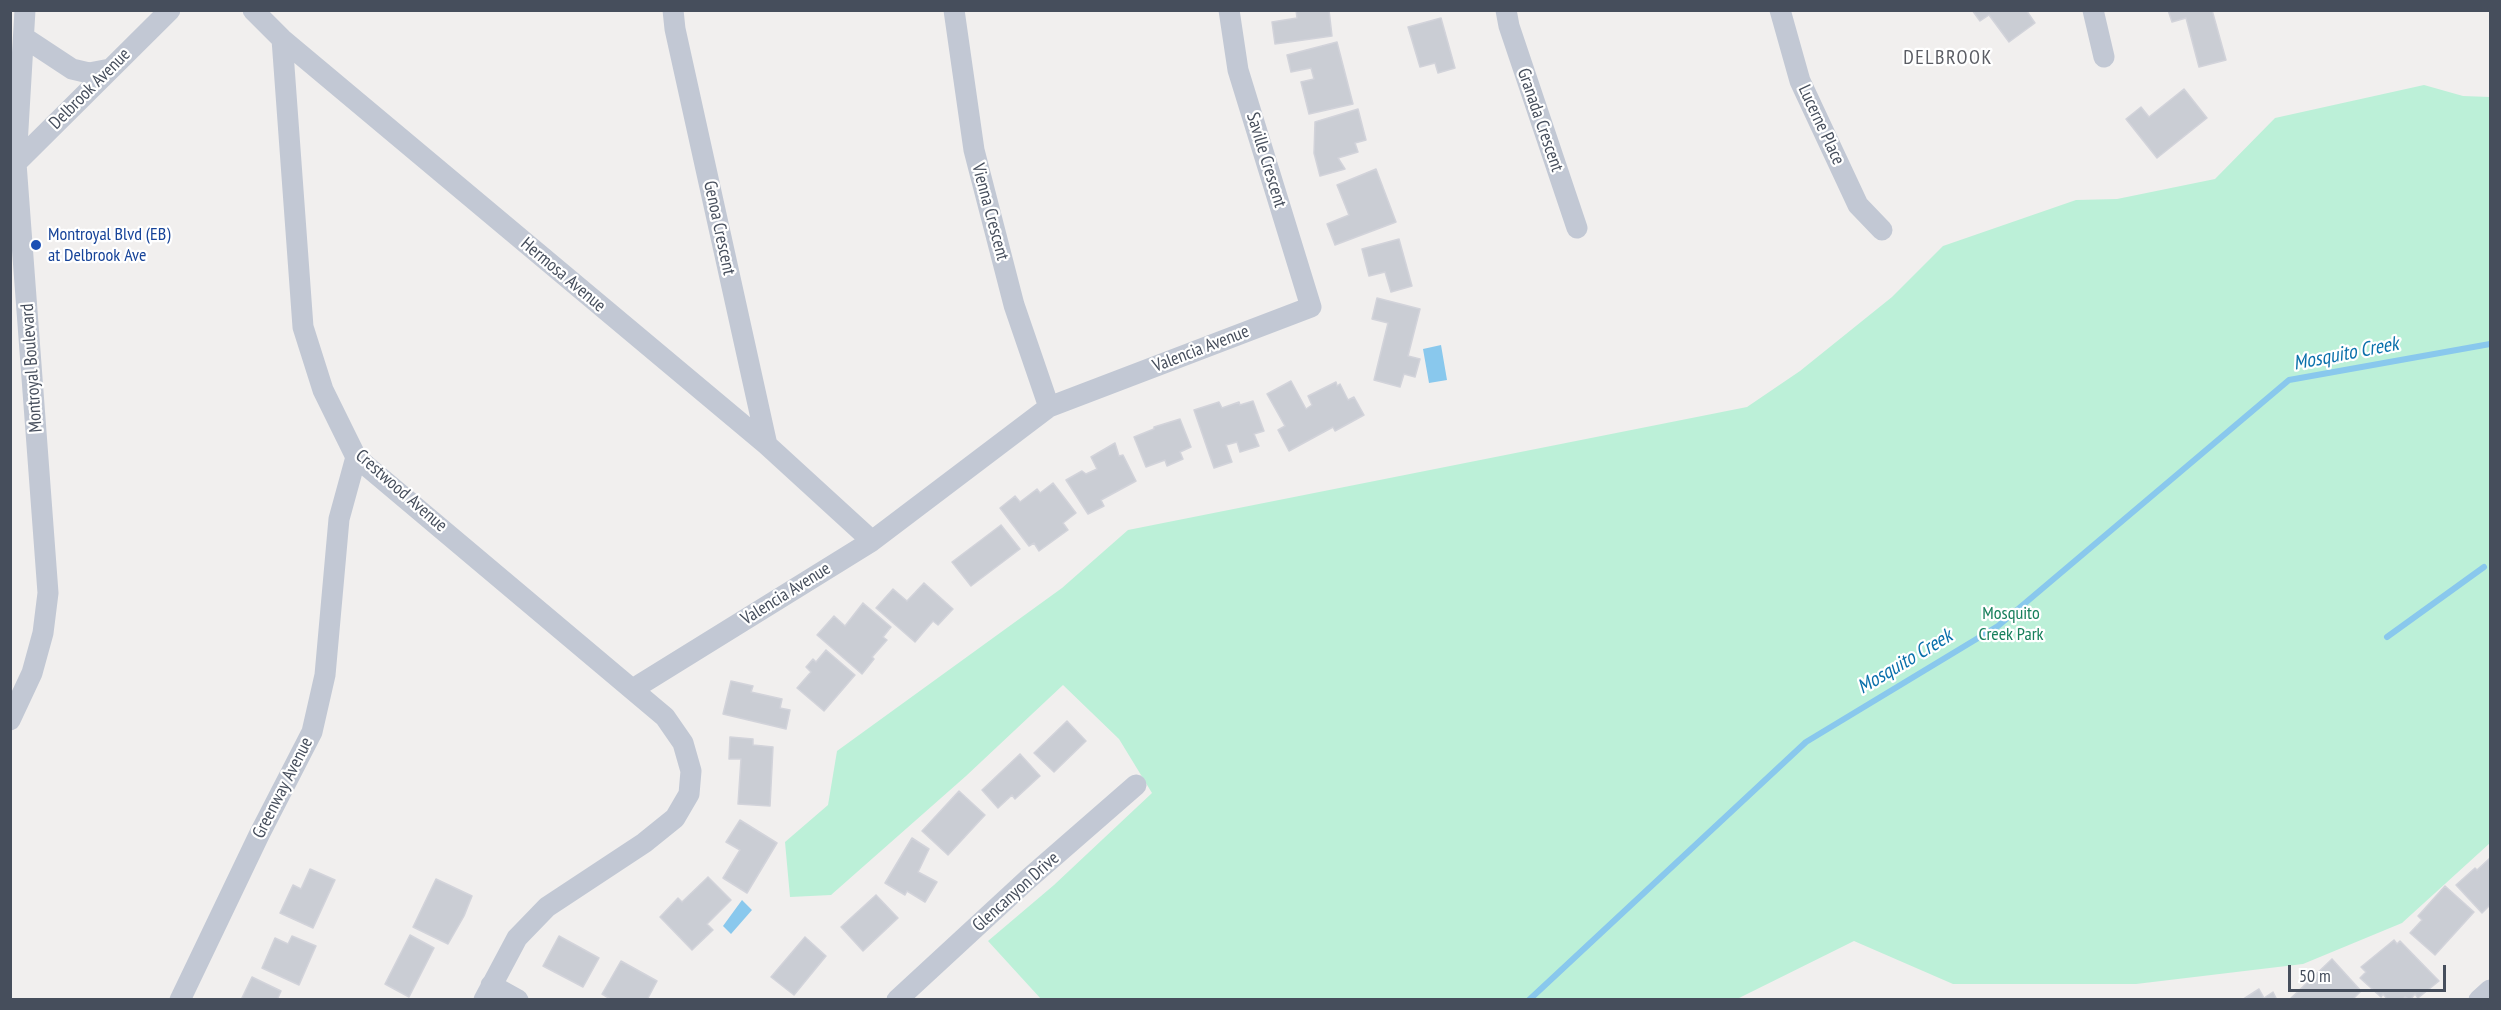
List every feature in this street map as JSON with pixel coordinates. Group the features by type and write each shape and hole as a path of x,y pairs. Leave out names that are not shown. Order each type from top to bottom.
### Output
{"street":[{"name":"Montroyal Boulevard","path":"10,720 32,673 43,633 48,593 13,165 25,38 25,10"},
{"name":"Delbrook Avenue","path":"13,165 170,10"},
{"name":"Hermosa Avenue","path":"253,10 282,39 767,445 872,541"},
{"name":"Genoa Crescent","path":"673,10 675,28 767,445"},
{"name":"Vienna Crescent","path":"954,10 974,150 1014,305 1049,407"},
{"name":"Saville Crescent","path":"1229,10 1239,70 1311,307"},
{"name":"Granada Crescent","path":"1506,10 1509,26 1577,228"},
{"name":"Lucerne Place","path":"1780,10 1800,81 1858,205 1882,230"},
{"path":"2093,10 2104,57"},
{"path":"25,38 72,69 89,73 110,69"},
{"name":"Crestwood Avenue","path":"282,39 303,327 323,390 356,457 633,689"},
{"name":"Valencia Avenue","path":"633,689 872,541 1049,407 1311,307"},
{"name":"Greenway Avenue","path":"180,999 259,835 312,732 325,675 339,519 356,457"},
{"path":"518,999 487,992 517,938 547,907 644,843 675,818 689,794 691,771 683,743 665,717 633,689"},
{"name":"Glencanyon Drive","path":"897,999 1027,880 1136,785"},
{"path":"2479,999 2490,990"}],"green space":[{"name":"Mosquito Creek Park","path":"2424,85 2463,96 2490,97 2490,843 2402,923 2303,964 2136,984 1953,984 1854,941 1737,999 1041,999 988,941 1054,885 1152,793 1119,739 1063,685 966,776 831,895 790,897 785,842 828,805 837,751 1062,588 1128,530 1747,407 1800,371 1892,297 1943,246 2076,200 2117,199 2215,179 2275,118"}],"water":[{"path":"1441,345 1447,380 1429,383 1423,349"},
{"path":"742,900 752,910 731,934 723,926"}],"building":[{"path":"1296,10 1329,10 1332,36 1275,44 1272,22 1297,18"},
{"path":"1972,10 2026,10 2035,23 2009,42 1989,15 1980,21"},
{"path":"2168,10 2212,10 2226,60 2199,67 2186,18 2172,22"},
{"path":"1441,18 1455,68 1438,73 1435,63 1420,67 1408,27"},
{"path":"1337,42 1353,104 1309,114 1301,82 1314,79 1311,68 1291,72 1287,55"},
{"path":"2184,89 2207,118 2157,158 2126,119 2141,107 2149,117"},
{"path":"1358,109 1366,140 1355,143 1358,152 1338,158 1345,169 1320,176 1314,153 1315,122"},
{"path":"1376,169 1396,222 1335,245 1327,224 1349,215 1337,185"},
{"path":"1399,239 1412,286 1391,292 1385,272 1369,276 1362,249"},
{"path":"1377,298 1420,309 1408,356 1420,359 1415,377 1404,374 1400,387 1374,380 1388,323 1372,319"},
{"path":"1291,381 1306,409 1312,405 1308,396 1336,382 1337,386 1340,384 1348,400 1354,397 1364,415 1335,431 1333,427 1289,451 1278,430 1285,426 1267,394"},
{"path":"1253,401 1264,431 1254,434 1259,446 1240,452 1237,442 1226,445 1232,462 1214,468 1194,410 1219,402 1222,408 1239,402 1240,405"},
{"path":"1180,419 1191,447 1180,452 1183,459 1167,466 1165,460 1146,467 1134,437 1154,427"},
{"path":"1115,443 1119,456 1123,455 1136,481 1101,500 1104,506 1088,514 1066,480 1082,471 1086,474 1097,469 1091,457"},
{"path":"1053,483 1076,513 1063,523 1068,530 1039,551 1034,543 1029,546 1000,508 1015,496 1020,502 1037,489 1040,493"},
{"path":"1001,525 1020,549 971,586 952,562"},
{"path":"924,583 953,609 938,625 933,621 915,642 876,608 893,589 907,601"},
{"path":"863,603 891,627 883,637 887,640 872,657 874,659 862,674 817,635 834,616 845,626"},
{"path":"826,650 855,675 824,711 797,688 811,672 806,667 813,659 816,662"},
{"path":"731,681 753,686 751,692 782,699 780,708 790,710 786,729 723,714"},
{"path":"1067,721 1086,741 1054,772 1034,753"},
{"path":"730,737 753,739 753,745 773,747 770,806 738,804 741,759 729,759"},
{"path":"1020,754 1040,776 1015,799 1012,795 998,808 982,790"},
{"path":"959,791 985,815 948,855 922,831"},
{"path":"740,820 777,843 747,893 723,878 740,850 726,842"},
{"path":"912,838 929,849 918,872 937,882 925,902 907,891 905,895 885,883"},
{"path":"2490,858 2490,905 2482,913 2456,885"},
{"path":"310,869 335,880 313,928 280,913 293,885 301,889"},
{"path":"708,877 731,900 707,924 713,930 692,950 660,917 678,898 682,902"},
{"path":"436,879 472,896 448,944 413,927"},
{"path":"2445,886 2474,912 2435,955 2410,933 2422,920 2418,916"},
{"path":"876,895 898,918 863,951 841,927"},
{"path":"410,935 434,948 409,997 385,984"},
{"path":"292,936 316,946 299,985 262,968 275,938 288,944"},
{"path":"559,936 599,958 583,987 543,966"},
{"path":"805,937 826,956 794,995 771,977"},
{"path":"2394,940 2397,944 2400,941 2439,981 2418,998 2415,994 2410,1000 2405,997 2402,1000 2388,1000 2383,994 2381,997 2360,978 2366,972 2361,967"},
{"path":"2332,959 2361,991 2352,1000 2289,1000"},
{"path":"621,961 657,981 647,1000 612,1000 602,994"},
{"path":"252,977 281,991 277,1000 241,1000"},
{"path":"2259,989 2264,998 2273,992 2277,1000 2242,1000"}],"waterway":[{"name":"Mosquito Creek","path":"1529,1000 1806,742 1998,626 2289,380 2490,344"},
{"path":"2387,637 2484,567"}],"place":[{"name":"Montroyal Blvd (EB) at Delbrook Ave","path":"36,245"}],"district":[{"name":"DELBROOK","path":"1948,58"}]}
